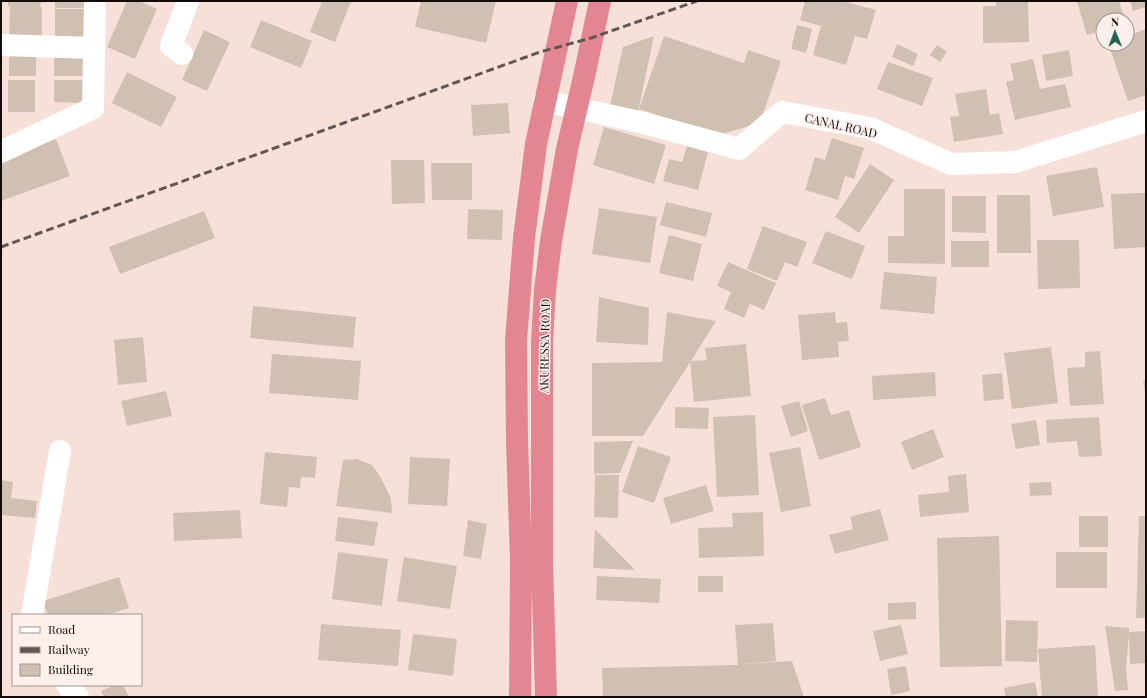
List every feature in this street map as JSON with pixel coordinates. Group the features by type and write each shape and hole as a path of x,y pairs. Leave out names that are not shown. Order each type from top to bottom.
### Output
{"highway":[{"path":"520,697 521,560 517,442 516,340 525,230 536,144 567,1"},
{"name":"AKURESSA ROAD","path":"546,697 542,561 542,342 545,290 551,241 567,149 600,1"}],"street":[{"path":"1,152 93,108 95,1"},
{"path":"182,54 171,46 188,1"},
{"path":"1,45 94,48"},
{"name":"CANAL ROAD","path":"544,102 577,107 644,123 739,149 782,112 870,128 951,164 1015,162 1146,120"},
{"path":"32,614 60,451"}],"building":[{"path":"8,1 41,1 42,42 9,41 10,6 8,6"},
{"path":"55,1 88,1 88,8 55,8"},
{"path":"127,1 139,1 157,9 135,59 107,47"},
{"path":"322,1 351,1 335,42 310,32"},
{"path":"421,1 496,1 486,43 415,27"},
{"path":"805,1 843,1 876,10 867,39 855,36 846,65 813,55 821,26 800,20"},
{"path":"996,1 1028,1 1029,42 983,43 983,6 996,6"},
{"path":"1119,1 1122,12 1095,12 1095,32 1087,35 1077,2"},
{"path":"1130,1 1146,1 1146,7 1133,11"},
{"path":"55,9 88,9 87,43 55,43"},
{"path":"261,20 312,41 301,68 250,47"},
{"path":"797,25 812,29 806,53 791,49"},
{"path":"1146,29 1146,95 1128,101 1111,52 1135,52 1135,33"},
{"path":"204,30 230,42 207,91 182,80"},
{"path":"654,36 638,112 610,106 623,47"},
{"path":"664,36 744,63 748,50 781,61 760,123 718,135 639,109"},
{"path":"897,44 918,54 913,66 892,57"},
{"path":"937,45 947,52 940,62 930,55"},
{"path":"1069,50 1073,76 1046,81 1042,55"},
{"path":"9,56 36,56 36,76 9,76"},
{"path":"54,57 84,57 84,76 54,76"},
{"path":"1033,59 1040,89 1065,84 1071,107 1015,120 1006,82 1014,80 1010,64"},
{"path":"888,62 933,78 922,106 877,89"},
{"path":"127,72 177,97 161,127 112,103"},
{"path":"8,80 35,80 35,112 8,112"},
{"path":"54,80 83,80 83,103 54,102"},
{"path":"986,89 990,115 999,113 1003,134 954,142 950,117 959,116 955,94"},
{"path":"508,103 510,133 473,136 471,105"},
{"path":"604,127 666,145 654,184 593,165"},
{"path":"832,138 864,148 854,179 845,176 838,200 805,190 815,157 825,160"},
{"path":"56,139 70,176 1,201 1,159"},
{"path":"687,146 708,152 698,190 663,181 669,159 682,162"},
{"path":"391,160 424,160 425,203 392,204"},
{"path":"431,163 472,163 472,200 432,200"},
{"path":"870,164 894,180 859,233 835,217"},
{"path":"1097,167 1104,207 1053,216 1046,176"},
{"path":"904,189 945,189 945,264 888,263 888,236 904,236"},
{"path":"1146,193 1146,247 1114,249 1111,194"},
{"path":"997,195 1030,195 1031,253 997,253"},
{"path":"952,196 986,196 986,233 952,232"},
{"path":"666,202 712,213 706,237 660,225"},
{"path":"599,208 657,217 650,263 592,254"},
{"path":"468,209 503,210 502,240 467,239"},
{"path":"204,211 215,238 120,274 109,247"},
{"path":"763,226 807,242 797,267 785,262 777,281 747,269"},
{"path":"826,231 865,246 852,279 812,263"},
{"path":"669,235 702,244 693,281 659,273"},
{"path":"1037,240 1079,240 1080,288 1038,289"},
{"path":"951,241 989,241 989,267 951,267"},
{"path":"728,262 776,283 764,310 750,304 744,318 724,309 731,292 717,286"},
{"path":"884,272 937,277 934,314 880,309"},
{"path":"599,297 649,308 648,345 596,342"},
{"path":"253,306 356,317 353,348 250,338"},
{"path":"667,312 716,321 691,361 707,360 705,348 746,344 751,396 694,402 690,362 643,436 592,436 592,363 662,362"},
{"path":"835,312 836,323 847,322 849,341 838,342 839,357 802,360 798,315"},
{"path":"143,337 147,382 118,385 114,340"},
{"path":"1051,347 1058,403 1012,409 1004,353"},
{"path":"1100,351 1104,404 1070,406 1067,368 1085,367 1085,352"},
{"path":"272,354 361,361 358,400 269,393"},
{"path":"935,372 936,396 873,400 872,376"},
{"path":"1002,373 1004,399 984,401 982,375"},
{"path":"1146,380 1146,392 1145,392 1143,381"},
{"path":"166,391 172,416 127,426 121,401"},
{"path":"825,398 831,415 849,410 861,447 819,460 802,405"},
{"path":"799,401 808,431 791,437 781,406"},
{"path":"675,407 709,408 708,429 675,428"},
{"path":"755,415 759,495 717,497 713,417"},
{"path":"1099,417 1102,456 1079,457 1077,441 1047,443 1046,420"},
{"path":"1036,420 1040,445 1016,449 1011,424"},
{"path":"933,429 944,457 912,470 901,442"},
{"path":"633,441 620,473 594,474 594,442"},
{"path":"638,446 671,457 654,503 622,492"},
{"path":"800,447 811,506 781,512 769,453"},
{"path":"265,452 317,457 315,478 301,477 300,488 289,487 287,507 260,504"},
{"path":"410,457 450,459 447,506 408,504"},
{"path":"357,459 372,465 381,478 391,499 392,513 336,506 343,460"},
{"path":"966,474 969,512 920,517 918,495 949,492 948,476"},
{"path":"595,475 619,475 618,518 594,517"},
{"path":"1,480 13,482 11,498 37,501 35,518 1,515"},
{"path":"1051,482 1052,495 1030,496 1029,483"},
{"path":"706,485 714,511 671,524 663,498"},
{"path":"880,509 889,540 835,554 829,535 853,529 850,517"},
{"path":"240,510 242,538 174,541 173,513"},
{"path":"763,512 764,556 699,558 698,528 733,527 732,513"},
{"path":"1079,516 1108,516 1108,547 1079,547"},
{"path":"1139,516 1146,516 1146,618 1136,618"},
{"path":"338,517 378,522 374,546 335,541"},
{"path":"468,520 487,524 481,559 463,556"},
{"path":"595,529 635,570 593,568"},
{"path":"999,536 1002,666 940,667 937,538"},
{"path":"338,552 388,559 382,606 332,599"},
{"path":"1056,552 1107,552 1107,588 1056,588"},
{"path":"404,557 457,566 450,609 397,601"},
{"path":"597,576 661,579 659,603 596,600"},
{"path":"698,576 723,576 723,592 698,592"},
{"path":"119,577 129,608 109,614 48,614 43,601"},
{"path":"916,602 916,619 888,620 888,603"},
{"path":"1006,620 1038,621 1037,662 1005,661"},
{"path":"773,623 776,661 741,664 792,661 804,697 603,697 602,668 738,665 735,625"},
{"path":"321,624 401,630 398,666 318,660"},
{"path":"901,625 908,654 880,661 873,631"},
{"path":"1105,626 1129,628 1129,632 1146,631 1146,663 1130,664 1129,634 1126,669 1128,690 1115,691"},
{"path":"413,634 457,639 453,676 408,670"},
{"path":"1095,645 1098,697 1042,697 1038,649"},
{"path":"906,666 910,691 891,695 887,669"},
{"path":"1035,682 1038,697 1006,697 1004,688"},
{"path":"113,686 124,686 129,697 104,697 101,691"}],"railway":[{"path":"1,247 540,52 591,38 697,1"}]}
